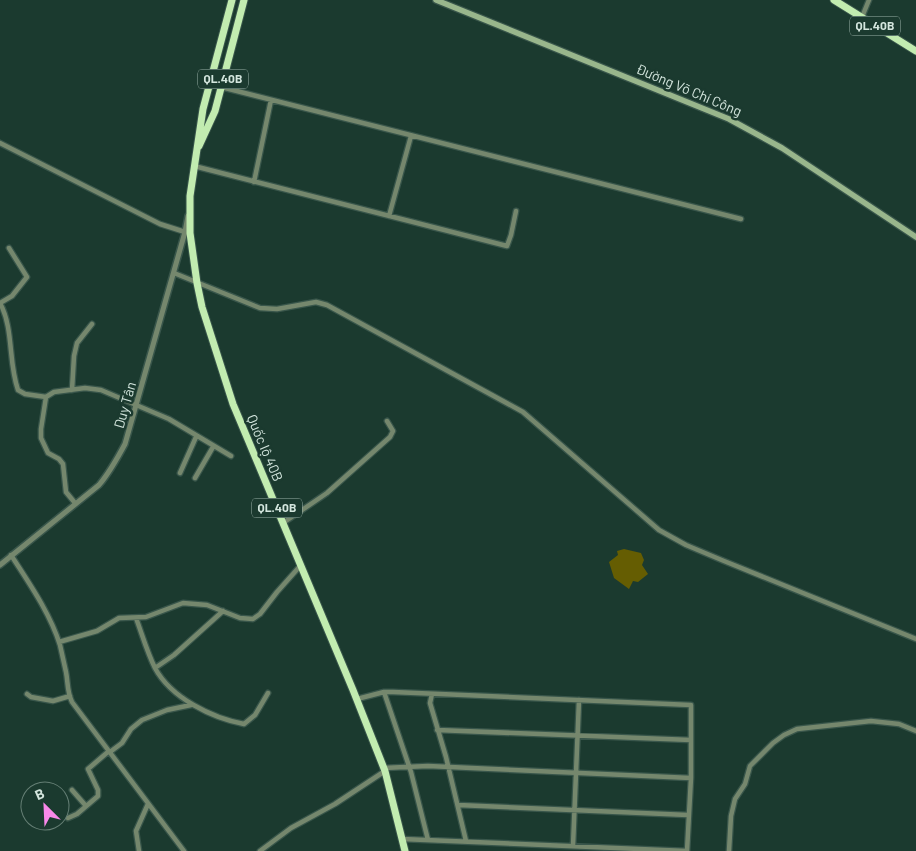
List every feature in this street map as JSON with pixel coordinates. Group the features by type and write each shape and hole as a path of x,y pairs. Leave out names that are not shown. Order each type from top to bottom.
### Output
{"highway":[{"name":"Quốc lộ 40B","path":"232,0 203,109 195,155 190,203 190,233 202,307 233,404 384,770 405,851"},
{"name":"Quốc lộ 40B","path":"195,155 214,111 244,0"},
{"name":"QL.40B","path":"834,0 916,51"}],"main road":[{"name":"Đường Võ Chí Công","path":"436,0 729,119 782,148 916,237"}],"street":[{"path":"862,17 868,0"},
{"path":"221,87 741,219"},
{"path":"254,182 271,100"},
{"path":"389,216 412,136"},
{"path":"1,145 160,224 185,232"},
{"path":"194,166 506,246 511,235 516,212"},
{"name":"Duy Tân","path":"0,564 99,485 111,470 125,444 174,273 185,232 190,203"},
{"path":"9,248 25,272 26,277 12,296 0,303 6,317 12,364 18,390 25,394 46,397 54,392 85,388 101,390 168,419 231,456"},
{"path":"174,273 260,308 277,309 316,302 327,305 523,412 659,530 686,545 916,639"},
{"path":"72,390 74,356 77,342 92,324"},
{"path":"46,397 41,438 48,453 59,459 63,464 66,492 75,503"},
{"path":"283,523 327,493 386,440 393,431 387,421"},
{"path":"180,473 196,437"},
{"path":"195,478 212,446"},
{"path":"11,555 30,585 59,642 70,696 184,851"},
{"path":"59,642 97,631 123,617 151,616 184,603 207,605 246,620 256,618 292,573 301,565"},
{"path":"155,668 174,655 223,611"},
{"path":"136,618 155,668 191,704 202,710 244,724 255,715 268,693"},
{"path":"356,699 384,692 691,705 691,778 687,851 402,838"},
{"path":"384,692 409,766 428,840"},
{"path":"27,694 31,697 53,701 70,696"},
{"path":"432,694 430,703 466,841"},
{"path":"572,846 579,700"},
{"path":"70,817 78,814 99,794 88,769 122,743 132,729 142,720 167,710 191,704"},
{"path":"728,851 731,816 735,799 745,784 750,766 784,735 796,729 871,721 899,724 916,731"},
{"path":"437,730 691,740"},
{"path":"260,851 291,828 335,804 384,770 409,766 448,767 691,778"},
{"path":"72,790 86,806"},
{"path":"139,851 136,831 148,804"},
{"path":"458,805 688,815"}],"shaded area":[{"path":"624,549 641,553 644,560 642,565 648,574 638,582 633,581 629,589 614,578 609,562 618,555 617,551"}]}
